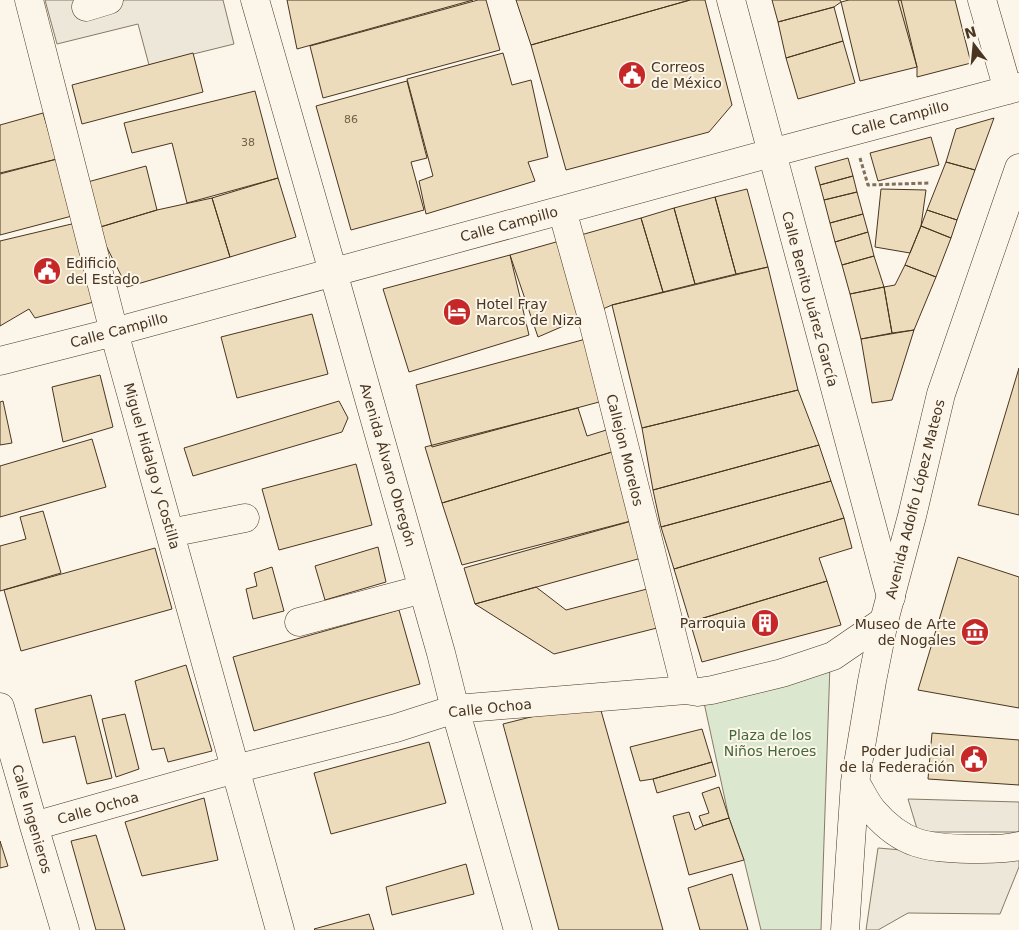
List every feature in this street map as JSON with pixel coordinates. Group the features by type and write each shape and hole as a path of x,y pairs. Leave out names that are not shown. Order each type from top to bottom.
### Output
{"main road":[{"name":"Miguel Hidalgo y Costilla","path":"29,0 114,332 280,930"},
{"name":"Avenida Álvaro Obregón","path":"255,0 518,930"},
{"name":"Calle Benito Juárez García","path":"731,0 888,609"},
{"path":"982,0 1014,88"},
{"name":"Calle Campillo","path":"0,361 114,332 1014,88"},
{"name":"Avenida Adolfo López Mateos","path":"845,930 855,782 872,681 888,609 941,394 1019,168"},
{"name":"Callejon Morelos","path":"562,210 591,314 686,690"},
{"path":"170,533 245,518"},
{"path":"299,622 423,589"},
{"name":"Calle Ochoa","path":"34,826 235,769 396,728 455,709 686,690 698,692 782,673 833,656 888,609"},
{"name":"Calle Ingenieros","path":"0,707 66,930"},
{"path":"855,782 872,810 890,828 904,838 925,845 954,848 984,849 1019,846"}],"path":[{"path":"852,131 868,185 930,183"}],"green space":[{"name":"Plaza de los Niños Heroes","path":"830,664 821,930 761,930 744,860 729,818 703,698"}],"shaded area":[{"path":"45,0 223,0 234,44 149,65 138,24 57,44"},
{"path":"908,799 1019,802 1019,832 918,832"},
{"path":"878,848 1019,860 1019,867 1000,914 908,913 878,930 866,930"}],"building":[{"path":"287,0 473,0 297,49"},
{"path":"478,0 486,0 500,50 323,98 310,46"},
{"path":"516,0 690,0 531,45"},
{"name":"Correos de México","path":"690,0 705,0 732,105 709,132 566,170 531,45"},
{"path":"772,0 840,0 841,2 834,7 778,22"},
{"path":"849,0 901,0 917,67 860,81 841,2"},
{"path":"898,0 955,0 971,63 917,77 917,67"},
{"path":"834,7 843,41 786,58 778,22"},
{"path":"843,41 855,83 798,99 786,58"},
{"path":"193,53 203,92 82,124 72,85"},
{"path":"503,53 512,85 531,80 548,157 528,162 535,181 426,214 419,181 433,176 407,79"},
{"path":"407,81 427,158 411,162 424,210 351,230 316,106"},
{"path":"255,91 278,178 187,203 172,143 132,153 124,123"},
{"path":"43,113 57,159 0,173 0,125"},
{"path":"994,118 975,170 946,162 956,129"},
{"path":"931,137 939,165 878,181 870,153"},
{"path":"848,158 853,176 820,185 815,167"},
{"path":"57,159 72,216 0,235 0,174"},
{"path":"946,162 975,170 957,220 927,210"},
{"path":"146,166 157,210 97,228 84,183"},
{"path":"853,176 857,192 824,200 820,185"},
{"path":"278,178 296,237 230,257 212,198"},
{"path":"747,189 768,267 736,274 715,197"},
{"path":"881,189 926,190 921,226 910,253 875,247"},
{"path":"857,192 863,214 830,223 824,200"},
{"path":"715,197 736,274 695,284 674,208"},
{"path":"212,198 230,257 127,287 97,228 157,210"},
{"path":"674,208 695,284 663,292 641,218"},
{"path":"927,210 957,220 951,238 921,226"},
{"path":"863,214 868,232 835,242 830,223"},
{"name":"Hotel Fray Marcos de Niza","path":"641,218 663,292 612,305 538,337 510,255"},
{"name":"Edificio del Estado","path":"80,222 101,300 35,318 29,309 0,326 0,241"},
{"path":"921,226 951,238 936,277 905,265"},
{"path":"868,232 874,256 842,265 835,242"},
{"name":"Hotel Fray Marcos de Niza","path":"510,255 529,335 409,372 383,289"},
{"path":"874,256 884,287 850,294 842,265"},
{"path":"905,265 936,277 914,330 892,333 884,287 895,285"},
{"path":"768,267 798,390 642,428 612,305"},
{"path":"884,287 892,333 861,339 850,294"},
{"path":"312,314 328,374 237,398 221,337"},
{"path":"914,330 892,400 872,403 861,339"},
{"path":"608,333 625,395 432,447 416,385"},
{"path":"1019,368 1019,515 978,505"},
{"path":"100,375 113,427 63,442 52,387"},
{"path":"798,390 819,445 653,490 642,428"},
{"path":"3,401 12,443 0,445 0,402"},
{"path":"339,401 348,418 342,432 193,476 184,448"},
{"path":"578,408 587,436 616,427 622,449 442,503 425,447"},
{"path":"92,439 106,487 0,517 0,466"},
{"path":"819,445 831,481 661,527 653,490"},
{"path":"622,449 646,517 462,565 442,503"},
{"path":"356,464 372,525 279,550 262,489"},
{"path":"831,481 844,518 674,569 661,527"},
{"path":"43,511 61,573 0,591 0,546 26,539 20,517"},
{"path":"646,517 656,554 475,604 464,568"},
{"path":"844,518 852,548 819,558 827,581 690,622 674,569"},
{"path":"378,547 386,582 325,600 315,566"},
{"path":"155,548 172,609 21,651 4,590"},
{"path":"958,557 1019,577 1019,708 918,690"},
{"path":"272,567 284,611 253,619 246,589 257,586 254,573"},
{"name":"Parroquia","path":"827,581 841,625 702,662 690,622"},
{"path":"536,587 566,610 647,589 657,628 554,654 475,604"},
{"path":"399,610 420,684 254,731 233,657"},
{"path":"186,665 212,751 168,762 164,748 152,750 135,681"},
{"path":"91,695 112,778 87,784 75,736 43,743 35,709"},
{"path":"598,700 663,930 559,930 503,724"},
{"path":"125,714 139,769 116,777 102,719"},
{"path":"702,729 712,762 640,781 630,747"},
{"name":"Poder Judicial de la Federación","path":"932,733 1019,740 1019,785 928,779"},
{"path":"429,742 446,803 331,834 314,773"},
{"path":"712,762 716,776 657,793 653,779"},
{"path":"719,787 729,818 703,826 699,816 709,813 702,793"},
{"path":"204,798 218,860 142,876 125,822"},
{"path":"689,812 695,830 729,818 744,860 689,875 673,816"},
{"path":"96,835 125,930 96,930 71,841"},
{"path":"0,841 8,866 0,868"},
{"path":"466,864 474,894 392,915 386,887"},
{"path":"732,874 748,930 700,930 688,888"},
{"path":"369,914 374,930 314,929"}],"place":[{"name":"Correos de México","path":"632,75"},
{"name":"Edificio del Estado","path":"47,271"},
{"name":"Hotel Fray Marcos de Niza","path":"457,312"},
{"name":"Parroquia","path":"765,623"},
{"name":"Museo de Arte de Nogales","path":"975,632"},
{"name":"Poder Judicial de la Federación","path":"974,759"}]}
